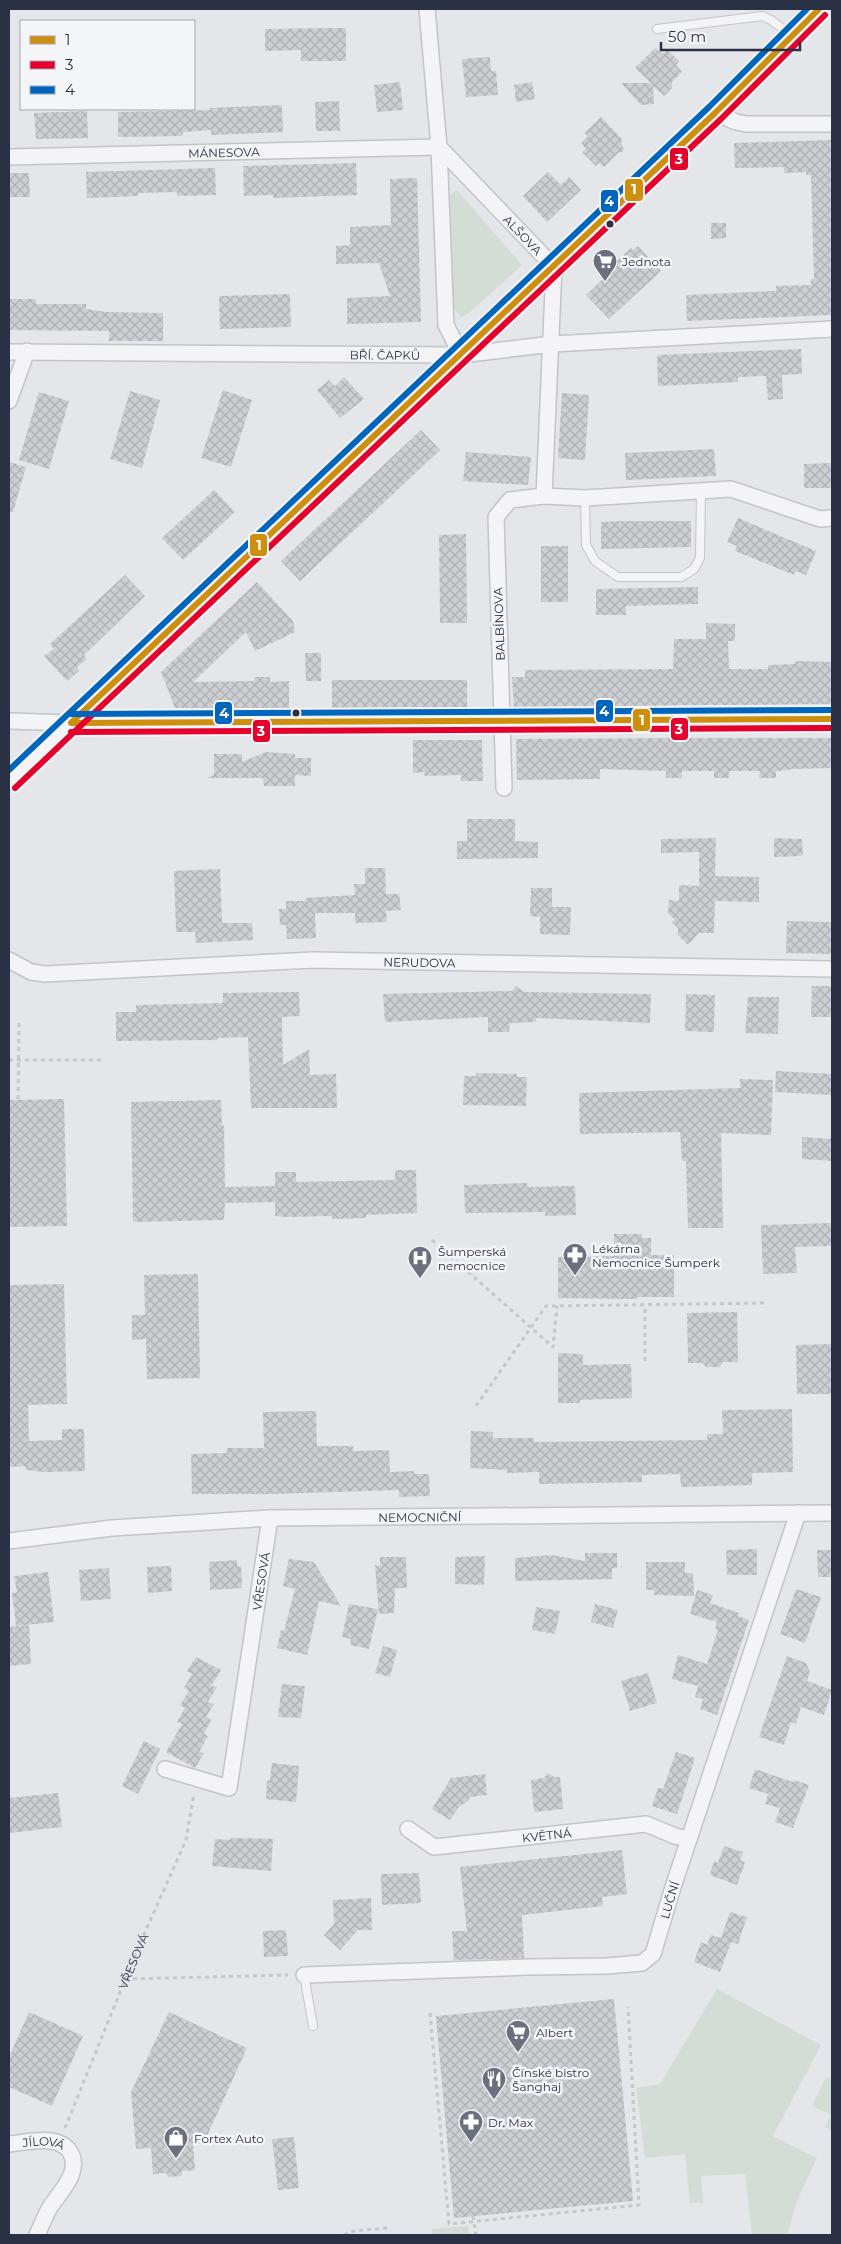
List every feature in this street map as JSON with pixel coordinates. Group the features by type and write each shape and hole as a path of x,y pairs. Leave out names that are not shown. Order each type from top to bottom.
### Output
{"street":[{"path":"427,9 439,147 446,325 461,355"},
{"path":"9,782 554,267 715,113 820,9"},
{"path":"715,113 746,124 832,124"},
{"name":"MÁNESOVA","path":"9,157 439,147"},
{"name":"ALŠOVA","path":"439,147 554,267"},
{"path":"544,496 554,267"},
{"name":"BŘÍ. ČAPKŮ","path":"9,352 461,355 552,344 832,329"},
{"path":"9,401 27,352"},
{"name":"BALBÍNOVA","path":"504,788 496,517 510,500 544,496 585,498 731,489 820,519 832,518"},
{"path":"9,722 502,722 832,719"},
{"name":"NERUDOVA","path":"9,960 31,972 45,974 313,960 832,969"},
{"name":"LUČNÍ","path":"304,1975 607,1966 642,1963 653,1954 689,1838 798,1513"},
{"name":"NEMOCNIČNÍ","path":"9,1541 112,1528 270,1518 832,1513"},
{"name":"VŘESOVÁ","path":"164,1770 229,1788 270,1518"},
{"name":"KVĚTNÁ","path":"408,1828 434,1847 646,1824 675,1836 689,1838"},
{"name":"JÍLOVÁ","path":"9,2144 49,2140 59,2142 70,2152 74,2162 67,2184 50,2209 37,2235"}],"lane":[{"path":"657,29 762,16 771,20 792,36"},
{"path":"585,498 586,545 595,561 618,577 681,577 694,569 700,558 701,491"},
{"path":"304,1975 313,2026"}],"path":[{"path":"18,1099 17,1060 19,1023"},
{"path":"9,1060 101,1060"},
{"path":"432,1240 553,1346 557,1306"},
{"path":"476,1406 546,1306 768,1303"},
{"path":"645,1305 645,1361"},
{"name":"VŘESOVÁ","path":"59,2142 186,1840 196,1779"},
{"path":"126,1979 304,1975"},
{"path":"430,2014 449,2224 639,2205 628,2007"},
{"path":"473,2216 476,2235"},
{"path":"344,2235 354,2231 388,2228"}],"shaded area":[{"path":"457,190 522,265 468,314 461,317 452,305 446,203 453,192"},
{"path":"717,1989 821,2045 773,2136 817,2158 797,2201 787,2235 752,2235 745,2174 701,2176 703,2203 690,2203 685,2154 645,2158 636,2088 660,2084"},
{"path":"826,2077 832,2080 832,2131 825,2127 831,2115 812,2106"},
{"path":"468,2226 469,2235 432,2235 432,2229"}],"building":[{"path":"346,28 346,61 301,61 301,50 265,51 265,29"},
{"path":"655,48 664,54 667,50 679,61 676,65 682,72 672,82 672,88 664,96 653,86 654,104 641,105 621,83 651,83 635,68"},
{"path":"490,57 491,71 496,71 498,95 466,97 462,59"},
{"path":"400,82 403,110 377,112 374,85"},
{"path":"532,82 535,99 516,102 514,85"},
{"path":"339,101 340,131 316,131 315,102"},
{"path":"282,105 283,132 211,135 211,130 183,132 183,136 118,137 118,112 210,110 210,108"},
{"path":"87,111 88,138 36,139 34,113"},
{"path":"601,117 622,139 624,151 618,153 604,167 599,163 596,166 582,152 586,149 581,143 588,136 584,133"},
{"path":"832,140 832,315 687,321 686,295 776,291 776,286 811,285 811,279 814,279 811,175 806,175 806,172 784,173 784,167 735,168 734,143"},
{"path":"356,163 357,195 273,198 273,195 244,196 243,166"},
{"path":"215,168 216,195 177,196 177,192 138,193 138,196 87,198 86,172"},
{"path":"548,172 561,185 569,177 581,190 547,222 523,196"},
{"path":"9,173 29,173 30,197 9,197"},
{"path":"417,178 421,322 347,324 347,298 390,296 379,263 336,264 336,246 350,245 350,227 391,225 390,179"},
{"path":"711,223 726,223 726,238 711,239"},
{"path":"638,246 661,271 609,319 586,295 612,270 609,268 631,248 633,250"},
{"path":"290,294 291,327 220,329 219,296"},
{"path":"9,299 36,299 36,304 86,304 86,309 106,312 163,313 163,341 109,341 109,331 9,330"},
{"path":"801,349 802,374 782,375 783,399 768,400 766,376 738,377 738,382 658,386 657,355"},
{"path":"344,377 364,399 340,418 317,390 329,380 335,386"},
{"path":"223,390 252,400 231,467 201,458"},
{"path":"130,391 160,400 142,468 110,459"},
{"path":"39,392 69,401 49,469 19,460"},
{"path":"562,393 589,395 585,460 558,458"},
{"path":"421,430 440,450 300,581 281,561"},
{"path":"714,449 716,476 626,480 625,453"},
{"path":"466,452 531,457 528,485 463,481"},
{"path":"9,462 26,467 13,512 9,511"},
{"path":"831,463 831,488 804,488 804,464"},
{"path":"214,490 235,512 183,560 162,538"},
{"path":"738,518 816,551 806,575 796,571 794,575 735,551 737,546 727,542"},
{"path":"691,521 691,547 601,549 601,522"},
{"path":"466,534 467,623 440,623 439,535"},
{"path":"541,546 568,546 568,602 541,602"},
{"path":"125,575 145,596 84,655 87,659 77,667 79,671 67,681 44,656 54,649 50,644"},
{"path":"257,582 293,621 295,632 255,651 246,632 193,682 254,681 254,677 270,677 270,682 289,681 289,708 175,708 161,672"},
{"path":"698,587 698,604 626,606 626,615 596,615 596,589"},
{"path":"706,623 735,624 735,641 728,641 729,669 768,669 768,665 795,664 795,661 832,662 832,704 514,707 512,677 525,677 525,670 673,669 674,639 706,639"},
{"path":"305,653 321,653 321,681 306,681"},
{"path":"332,680 467,680 467,707 332,708"},
{"path":"832,738 832,768 776,771 776,778 759,778 760,771 729,771 729,778 714,778 714,771 682,771 682,778 666,778 666,771 600,769 600,779 517,780 516,739"},
{"path":"413,740 482,740 483,781 461,781 461,775 425,776 424,772 413,773"},
{"path":"266,752 295,754 295,758 311,758 311,776 295,775 295,786 264,786 263,778 207,778 214,775 214,754 242,754 242,762"},
{"path":"467,819 515,819 515,841 538,842 538,858 457,859 457,841 467,841"},
{"path":"716,838 715,876 759,877 759,902 715,901 714,933 699,933 688,945 678,935 678,928 672,922 675,920 668,913 669,900 679,901 679,885 699,886 699,852 661,853 661,839"},
{"path":"774,838 802,839 803,854 801,856 774,857"},
{"path":"365,868 385,868 386,894 399,894 401,910 386,911 387,922 355,923 355,913 315,913 316,938 287,939 286,925 280,925 279,909 286,909 286,901 305,901 305,898 355,895 354,884 365,884"},
{"path":"220,869 222,923 252,923 253,940 196,943 195,932 176,932 174,871"},
{"path":"531,888 552,888 552,907 571,907 570,935 540,934 540,917 530,916"},
{"path":"787,921 832,922 832,954 786,953"},
{"path":"516,986 524,992 651,994 650,1023 536,1018 536,1022 510,1023 509,1032 488,1032 488,1017 385,1022 383,994 512,991"},
{"path":"812,986 832,986 832,1017 811,1017"},
{"path":"299,992 300,1016 282,1017 283,1065 309,1049 310,1075 336,1074 337,1108 251,1108 248,1037 218,1038 218,1040 116,1041 116,1012 136,1012 136,1005 223,1003 223,993"},
{"path":"686,994 715,995 714,1032 685,1031"},
{"path":"748,997 779,997 778,1034 745,1033"},
{"path":"776,1071 832,1074 832,1095 775,1092"},
{"path":"476,1073 517,1074 517,1077 527,1077 526,1106 463,1105 464,1076 476,1076"},
{"path":"740,1079 773,1080 771,1135 721,1133 723,1228 688,1228 686,1161 682,1161 680,1132 580,1134 579,1093 740,1088"},
{"path":"64,1099 67,1226 9,1227 9,1100"},
{"path":"221,1100 222,1125 224,1126 225,1187 275,1186 275,1172 296,1172 296,1182 395,1180 395,1170 416,1170 417,1213 366,1215 366,1218 332,1219 332,1216 285,1217 275,1216 275,1202 225,1203 224,1220 133,1222 131,1102"},
{"path":"802,1137 832,1139 832,1161 802,1159"},
{"path":"527,1183 527,1187 575,1186 576,1215 545,1216 545,1212 465,1213 464,1185"},
{"path":"832,1223 832,1246 795,1247 797,1273 763,1274 761,1225"},
{"path":"614,1234 642,1234 642,1238 651,1238 651,1255 674,1255 674,1297 637,1297 637,1299 558,1298 558,1257 614,1256"},
{"path":"198,1274 200,1378 147,1379 146,1339 132,1340 132,1315 145,1315 144,1275"},
{"path":"64,1284 67,1404 28,1405 29,1441 62,1440 62,1429 84,1429 85,1471 44,1472 26,1470 25,1466 9,1467 9,1285"},
{"path":"737,1312 738,1362 723,1362 720,1367 706,1367 703,1363 688,1363 687,1313"},
{"path":"832,1344 832,1394 797,1394 796,1345"},
{"path":"558,1353 583,1354 583,1365 631,1364 632,1398 580,1400 580,1403 558,1403"},
{"path":"792,1409 793,1472 752,1473 752,1485 681,1487 680,1474 642,1475 642,1482 539,1484 539,1472 507,1473 507,1470 470,1468 471,1431 493,1432 493,1438 534,1438 534,1442 707,1440 707,1434 723,1434 722,1410"},
{"path":"316,1411 317,1446 353,1446 353,1451 389,1450 390,1472 414,1471 414,1474 429,1474 430,1496 399,1497 399,1490 272,1494 192,1494 191,1454 227,1453 227,1448 264,1448 263,1412"},
{"path":"757,1549 757,1575 727,1575 726,1550"},
{"path":"817,1550 832,1550 832,1577 818,1577"},
{"path":"585,1553 617,1553 617,1568 612,1568 612,1579 515,1581 515,1558 552,1555 585,1561"},
{"path":"485,1556 484,1585 455,1584 455,1557"},
{"path":"380,1557 406,1557 407,1588 395,1588 394,1613 379,1614 375,1565 380,1566"},
{"path":"289,1559 314,1562 341,1606 319,1601 307,1655 277,1648 281,1630 284,1631 295,1589 283,1586"},
{"path":"237,1560 237,1566 241,1566 242,1588 210,1590 209,1562"},
{"path":"646,1562 685,1562 685,1573 693,1573 694,1596 654,1595 654,1590 646,1590"},
{"path":"171,1566 172,1591 148,1593 147,1567"},
{"path":"109,1568 111,1599 81,1601 79,1570"},
{"path":"48,1572 54,1622 16,1626 12,1593 17,1592 14,1576"},
{"path":"796,1589 821,1597 805,1643 780,1634"},
{"path":"697,1590 713,1595 710,1603 739,1613 738,1616 749,1620 717,1715 700,1709 703,1699 695,1697 698,1686 672,1679 678,1655 707,1664 718,1630 715,1629 717,1622 690,1614"},
{"path":"349,1604 378,1609 369,1649 350,1645 351,1639 342,1637"},
{"path":"595,1604 618,1610 613,1628 591,1622"},
{"path":"536,1607 560,1611 555,1634 532,1630"},
{"path":"29,1625 31,1664 9,1666 9,1627"},
{"path":"383,1646 397,1650 390,1677 375,1673"},
{"path":"787,1656 806,1663 810,1672 807,1681 832,1690 824,1715 801,1707 796,1724 791,1722 784,1745 759,1737"},
{"path":"196,1657 221,1670 211,1686 217,1687 208,1702 214,1704 206,1717 211,1720 204,1734 208,1736 199,1752 204,1753 195,1768 166,1752 182,1724 177,1722 185,1708 180,1705 189,1691 184,1688 192,1674 187,1671"},
{"path":"648,1673 657,1703 630,1711 621,1681"},
{"path":"282,1684 305,1686 301,1718 278,1717"},
{"path":"144,1741 160,1749 138,1794 122,1786"},
{"path":"676,1752 695,1758 677,1814 652,1806 658,1788 663,1789"},
{"path":"272,1763 299,1766 296,1802 266,1799 267,1781 270,1780"},
{"path":"755,1769 793,1782 794,1780 809,1785 793,1828 775,1822 780,1808 765,1804 768,1794 749,1788"},
{"path":"548,1773 554,1777 560,1777 563,1809 534,1812 531,1780 544,1778"},
{"path":"485,1774 487,1795 470,1797 468,1801 459,1807 450,1820 432,1809 451,1778"},
{"path":"58,1793 62,1827 9,1833 9,1798"},
{"path":"231,1838 273,1839 271,1871 212,1866 215,1839 230,1840"},
{"path":"724,1846 743,1852 740,1860 745,1862 737,1885 710,1875 714,1861 718,1863"},
{"path":"622,1850 627,1894 602,1897 603,1906 522,1915 524,1958 454,1960 452,1931 467,1931 460,1867"},
{"path":"419,1873 421,1903 382,1905 381,1874"},
{"path":"371,1898 372,1930 358,1930 340,1950 324,1935 334,1924 333,1900"},
{"path":"730,1912 747,1917 738,1944 731,1942 720,1972 694,1962 701,1942 707,1945 711,1935 727,1940 721,1938"},
{"path":"286,1930 288,1956 264,1957 263,1931"},
{"path":"614,1999 633,2201 454,2218 436,2016"},
{"path":"29,2012 83,2036 52,2106 9,2087 9,2057"},
{"path":"169,2012 247,2048 207,2136 207,2143 193,2144 195,2170 182,2171 181,2176 168,2177 166,2173 153,2174 151,2148 136,2149 131,2092"},
{"path":"294,2137 299,2188 278,2190 272,2139"}],"transit line":[{"name":"4","path":"9,770 709,107 807,9"},
{"name":"1","path":"71,723 715,113 819,9"},
{"name":"3","path":"15,788 721,119 825,15"},
{"name":"4","path":"71,714 832,710"},
{"name":"1","path":"71,723 832,719"},
{"name":"3","path":"71,732 832,728"}],"place":[{"name":"Jednota","path":"605,282"},
{"name":"Lékárna Nemocnice Šumperk","path":"575,1276"},
{"name":"Šumperská nemocnice","path":"420,1279"},
{"name":"Albert","path":"518,2053"},
{"name":"Čínské bistro Šanghaj","path":"494,2100"},
{"name":"Dr. Max","path":"471,2143"},
{"name":"Fortex Auto","path":"176,2159"}]}
